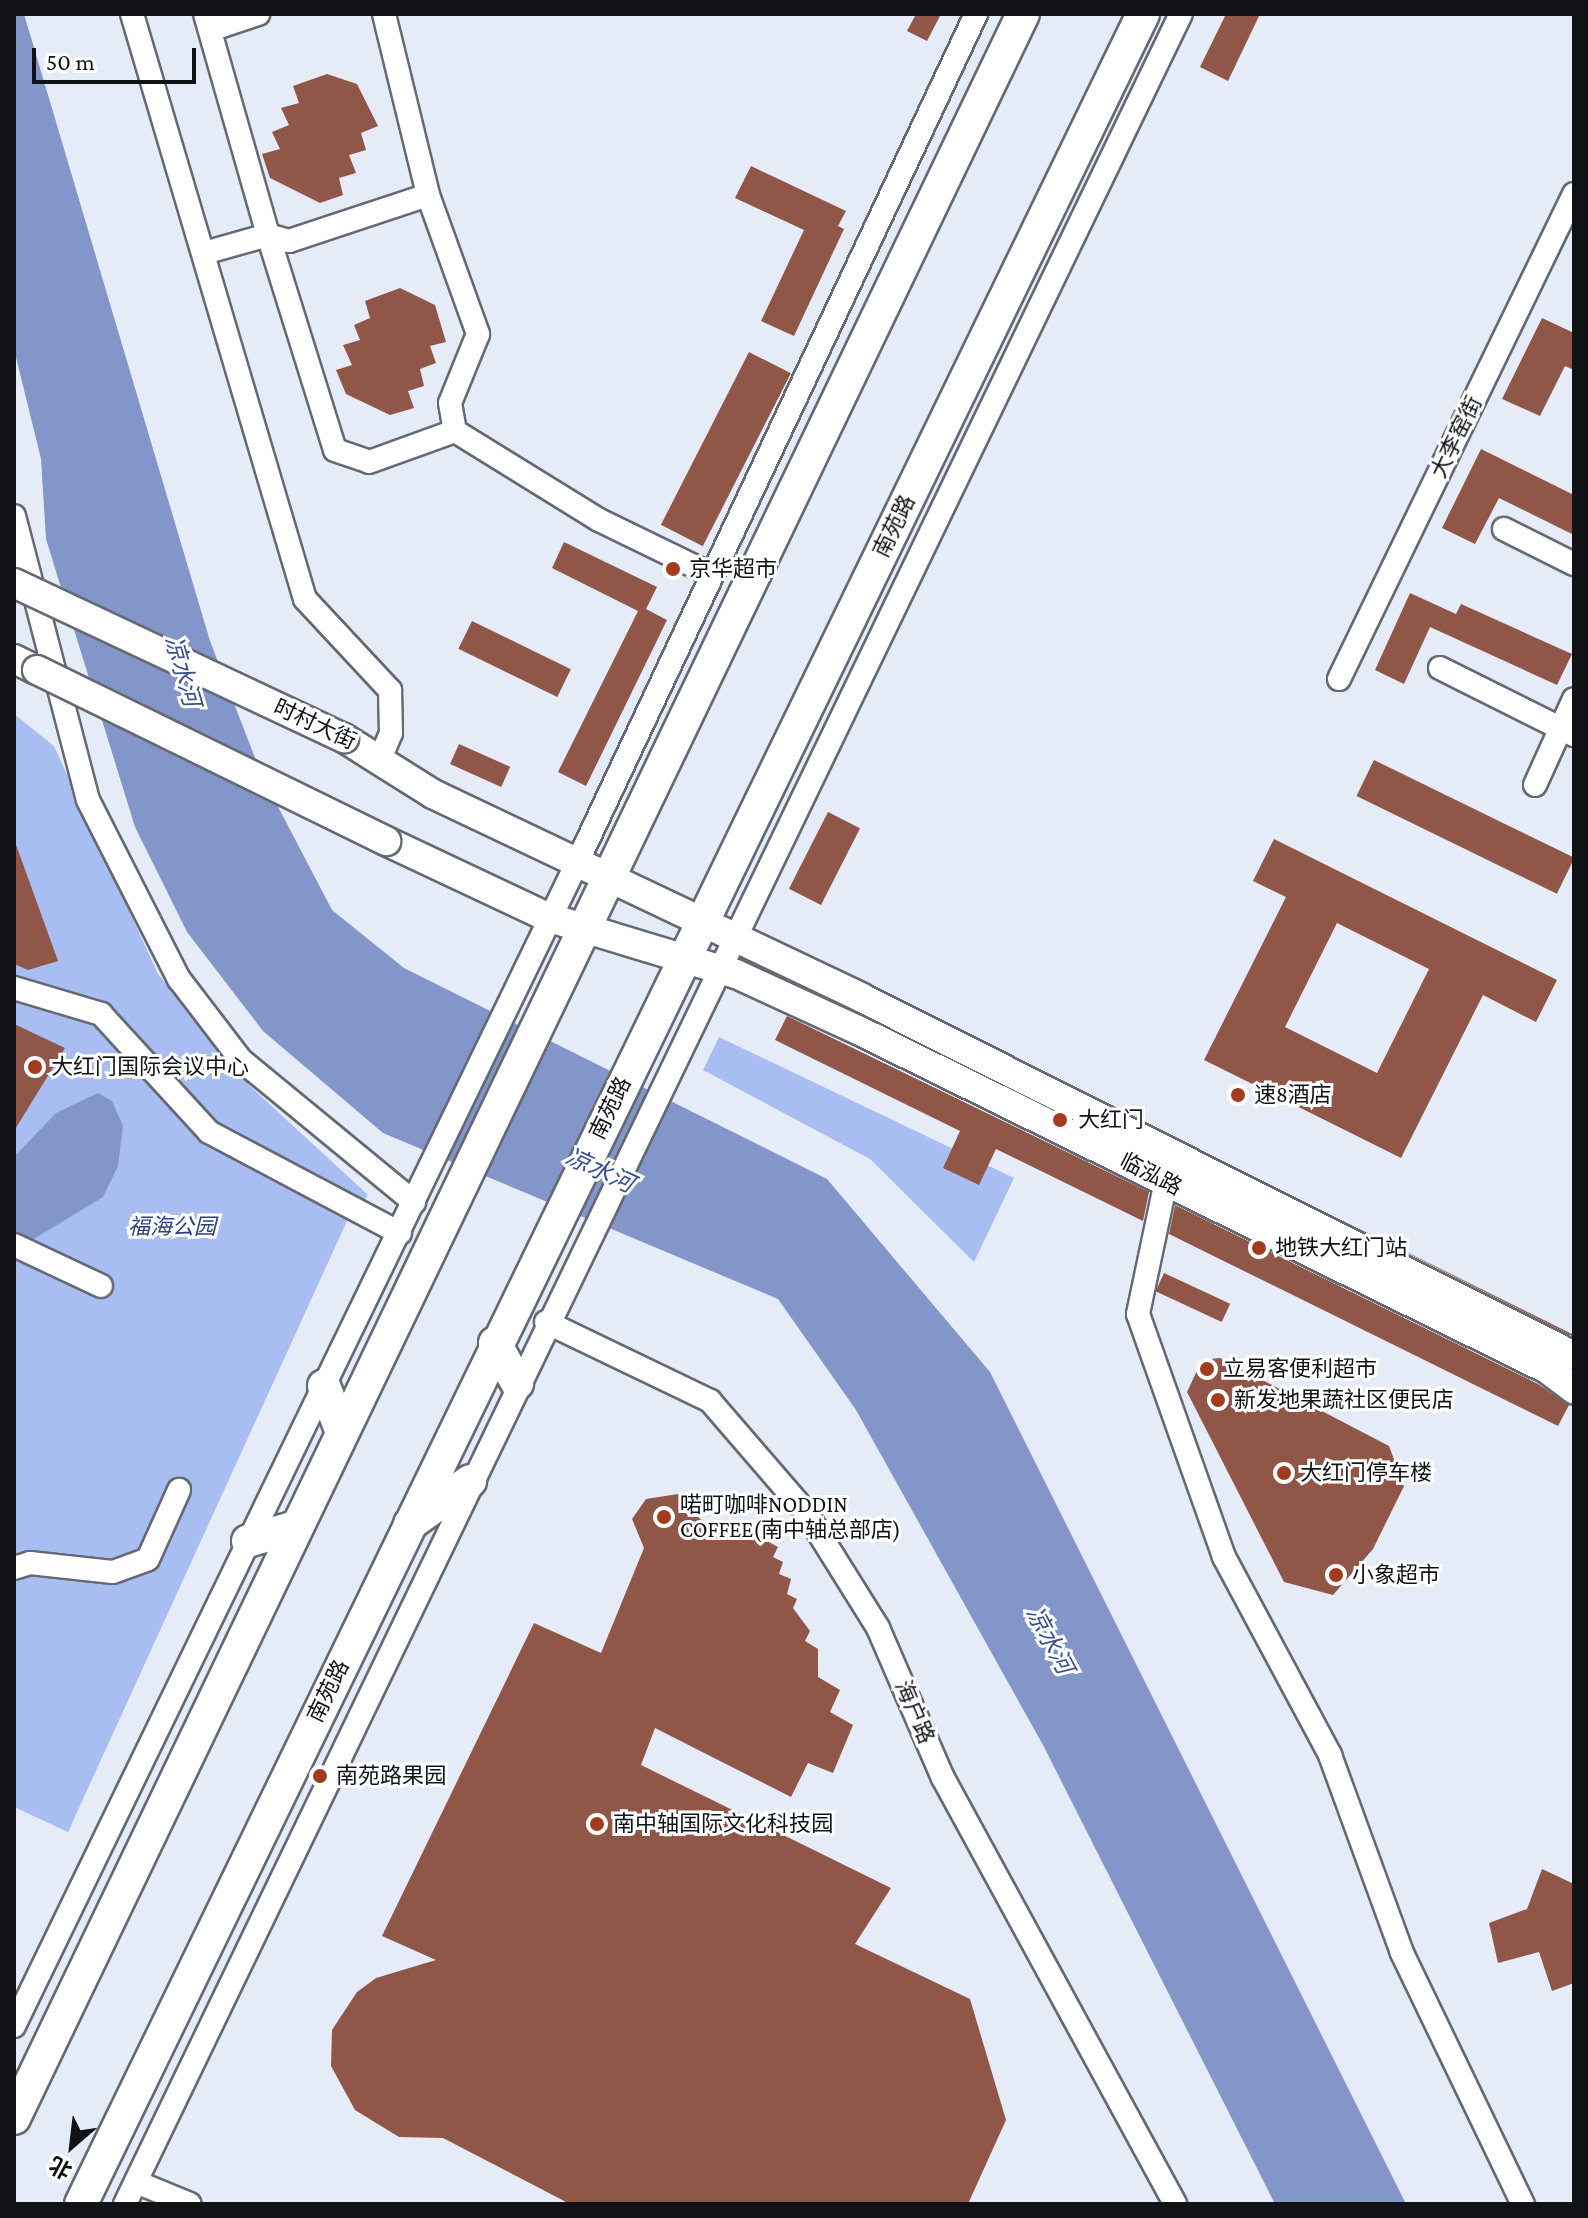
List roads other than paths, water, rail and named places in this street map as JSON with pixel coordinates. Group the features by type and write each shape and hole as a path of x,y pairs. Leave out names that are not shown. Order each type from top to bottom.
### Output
{"highway":[{"path":"14,2118 457,1185 552,997 1023,14"},
{"name":"南苑路","path":"81,2204 495,1343 1143,14"},
{"path":"495,1343 517,1383"},
{"path":"324,1386 341,1430"},
{"path":"407,1526 470,1481"},
{"path":"248,1541 295,1527"}],"main road":[{"name":"时村大街","path":"14,583 381,756 433,794 608,880"},
{"path":"25,664 550,918"},
{"name":"临泓路","path":"608,880 733,938 1574,1356"},
{"name":"临泓路","path":"550,918 717,971 858,1030 1166,1181 1574,1389"}],"street":[{"path":"132,14 305,599 390,690 391,733 381,756"},
{"path":"258,14 208,22 268,235 335,450 369,462 455,431"},
{"path":"384,14 428,195 478,334 450,403 455,431 599,520 710,574"},
{"path":"14,2026 576,865 710,574 976,14"},
{"path":"125,2204 546,1322 1181,14"},
{"name":"大李窑街","path":"1339,679 1574,194"},
{"path":"204,253 268,235 289,241 428,195"},
{"path":"14,516 88,800 179,979 241,1060 414,1202"},
{"path":"1504,529 1574,564"},
{"path":"1440,668 1567,731"},
{"path":"1535,785 1567,731 1574,699"},
{"path":"14,988 101,1014 209,1132 400,1233"},
{"path":"1166,1181 1138,1314 1224,1557 1330,1755 1402,1953 1523,2204"},
{"path":"23,1250 101,1286"},
{"name":"海户路","path":"546,1322 710,1401 805,1511 878,1628 943,1778 1175,2204"},
{"path":"14,1568 30,1563 113,1572 148,1559 179,1490"},
{"path":"136,2182 190,2204"}],"water":[{"name":"凉水河","path":"14,14 24,14 210,641 262,776 332,910 404,968 827,1179 990,1372 1406,2204 1275,2204 1043,1745 856,1410 778,1299 383,1133 263,1031 187,932 135,827 46,539 41,459 14,349"},
{"path":"98,1093 112,1101 123,1126 118,1166 103,1197 14,1251 14,1157 56,1113"}],"place":[{"name":"京华超市","path":"673,569"},
{"name":"大红门国际会议中心","path":"35,1067"},
{"name":"速8酒店","path":"1238,1095"},
{"name":"大红门","path":"1060,1120"},
{"name":"地铁大红门站","path":"1259,1248"},
{"name":"立易客便利超市","path":"1207,1369"},
{"name":"新发地果蔬社区便民店","path":"1218,1400"},
{"name":"大红门停车楼","path":"1284,1473"},
{"name":"喏町咖啡NODDIN COFFEE(南中轴总部店)","path":"664,1517"},
{"name":"小象超市","path":"1336,1575"},
{"name":"南苑路果园","path":"320,1776"},
{"name":"南中轴国际文化科技园","path":"597,1824"}],"park label":[{"name":"福海公园","path":"172,1227"}]}
